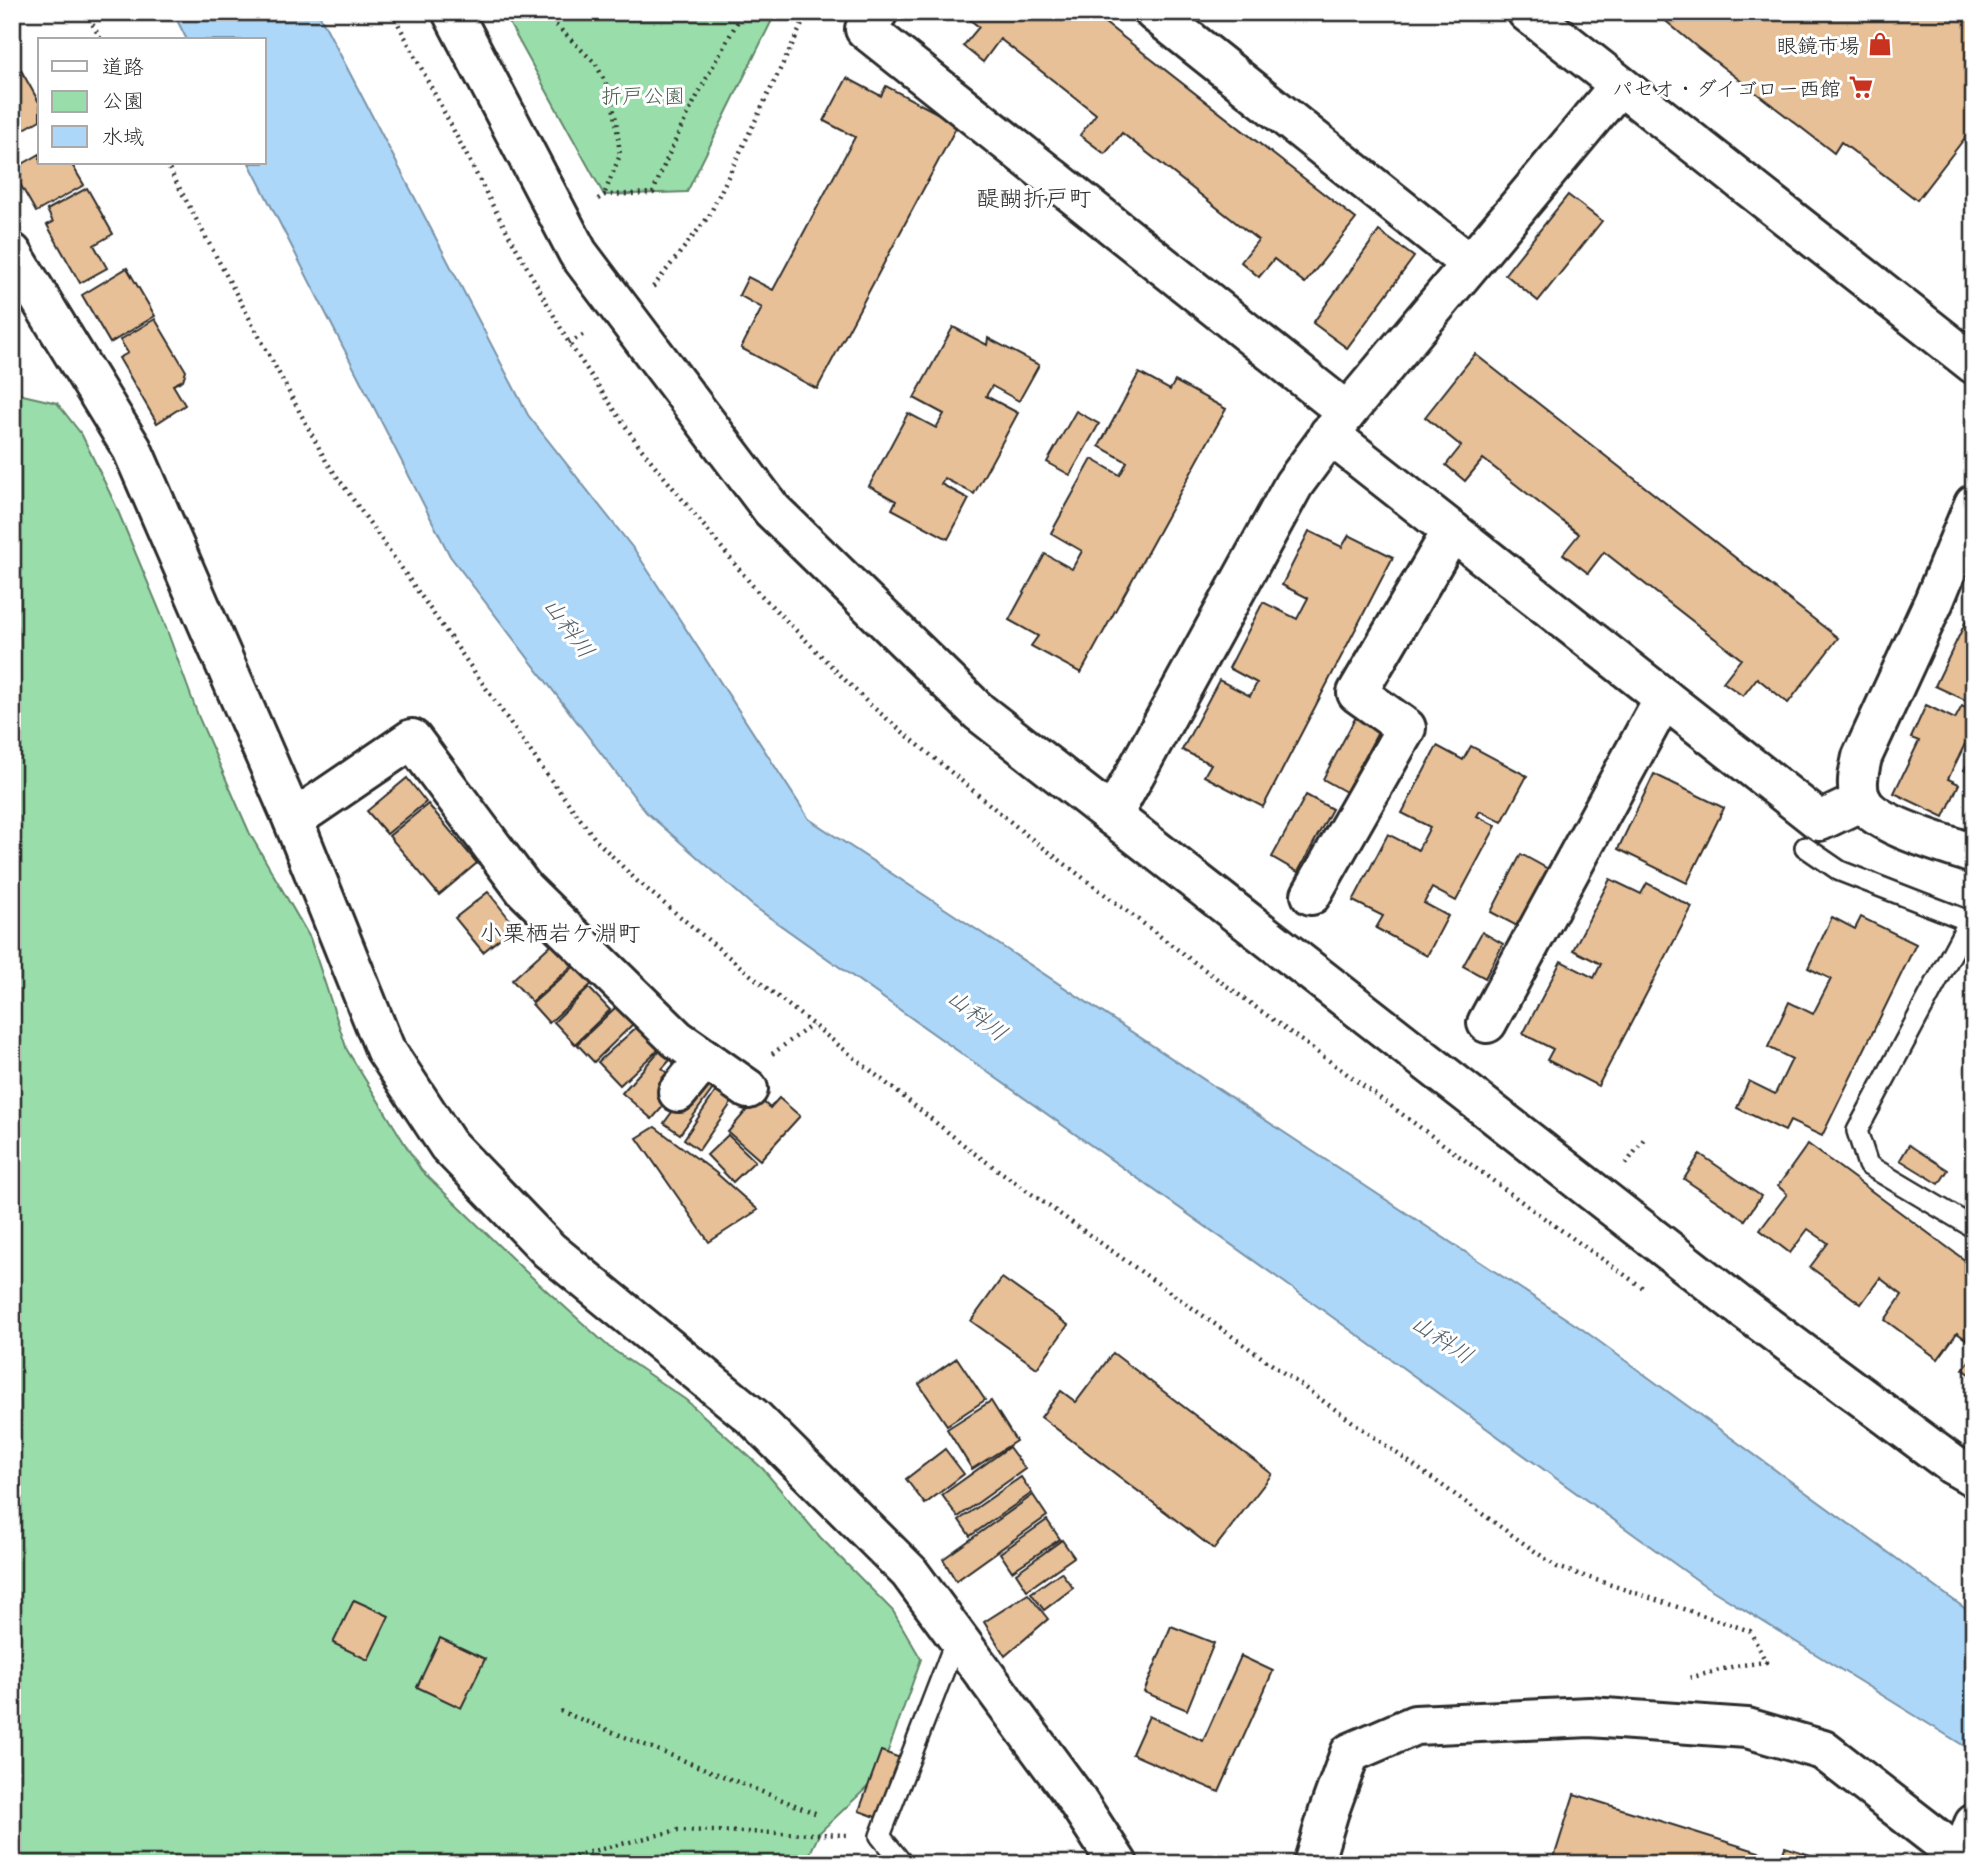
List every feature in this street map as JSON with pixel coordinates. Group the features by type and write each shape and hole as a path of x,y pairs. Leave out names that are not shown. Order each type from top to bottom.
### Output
{"street":[{"path":"452,12 578,253 772,510 979,712 1741,1307 1953,1465 1974,1477"},
{"path":"878,12 865,29 1338,423 1452,531 1820,821 1862,801"},
{"path":"1154,12 1470,264"},
{"path":"1527,12 1974,364"},
{"path":"1112,816 1294,484 1338,423 1619,86"},
{"path":"12,253 132,449 293,820 385,1049 448,1145 549,1250 754,1418 909,1572 1072,1793 1118,1864"},
{"path":"1974,504 1934,601 1863,757 1857,781 1862,801 1876,815 1894,826 1974,854"},
{"path":"1311,895 1406,728 1357,693 1452,531"},
{"path":"1487,1024 1664,698"},
{"path":"293,820 412,739 524,889 677,1039 705,1059 757,1073"},
{"path":"678,1092 705,1059"},
{"path":"1313,1864 1350,1753 1415,1725 1590,1717 1748,1728 1824,1750 1939,1840 1965,1851"}],"lane":[{"path":"1805,847 1840,871 1971,922 1857,1132 1868,1165 1974,1228"},
{"path":"903,1864 880,1836 957,1637"}],"path":[{"path":"86,12 100,38"},
{"path":"597,199 604,195 653,192 712,67 743,12"},
{"path":"650,290 709,216 808,12"},
{"path":"556,25 596,64 609,90 620,155 604,195"},
{"path":"167,164 326,461 537,761 589,830 637,881 812,1025 974,1153 1557,1567 1750,1631 1766,1662"},
{"path":"757,1073 812,1025"},
{"path":"559,1711 820,1815"},
{"path":"541,1864 678,1830 880,1836"}],"green space":[{"name":"折戸公園","path":"503,12 776,12 687,192 604,195"},
{"path":"14,393 57,403 82,435 115,504 161,614 199,718 250,834 310,938 347,1050 421,1170 524,1270 609,1347 686,1400 763,1469 820,1537 893,1611 921,1659 879,1776 820,1832 805,1864 12,1864"}],"water":[{"name":"山科川","path":"173,12 318,12 528,415 636,552 809,819 1582,1329 1974,1615 1974,1752 1704,1585 1281,1280 752,905 646,812 450,556 250,164 266,164 266,38 186,38"}],"building":[{"path":"960,12 1091,12 1356,219 1305,283 1274,259 1259,277 1241,262 1258,240 1122,133 1105,154 1080,135 1096,114 1000,39 983,62 963,46 979,27"},
{"name":"パセオ・ダイゴロー西館","path":"1655,12 1974,12 1974,126 1917,200 1841,142 1834,153"},
{"path":"12,54 38,100 38,121 12,136"},
{"path":"847,78 881,96 886,86 958,124 817,389 741,348 762,308 739,295 748,277 773,290 855,137 824,121"},
{"path":"38,155 38,164 72,164 84,185 36,212 12,170"},
{"path":"87,188 113,234 94,245 107,268 80,283 47,225 53,222 47,210"},
{"path":"1568,195 1602,221 1538,301 1505,274"},
{"path":"1379,231 1414,257 1347,348 1313,323"},
{"path":"127,268 155,316 110,343 82,295"},
{"path":"155,319 186,371 183,380 173,385 185,405 157,423 119,358 128,353 120,340"},
{"path":"953,327 987,345 988,338 1039,365 1019,401 992,386 986,396 1018,413 974,494 944,478 941,484 969,499 948,539 892,509 896,501 869,486 908,413 936,428 944,414 914,398"},
{"path":"1475,354 1838,638 1788,703 1757,678 1743,696 1723,682 1741,659 1604,552 1588,573 1563,554 1579,534 1483,459 1465,481 1446,465 1461,446 1425,417"},
{"path":"1139,373 1170,390 1175,381 1226,409 1081,673 1031,646 1038,636 1009,620 1045,554 1072,569 1082,551 1051,533 1092,459 1120,475 1127,462 1099,446"},
{"path":"1076,411 1099,424 1070,475 1047,462"},
{"path":"1309,531 1342,547 1349,535 1393,557 1263,807 1204,776 1211,764 1182,750 1219,680 1250,696 1257,683 1229,668 1263,602 1297,619 1308,598 1282,585"},
{"path":"1967,619 1974,622 1974,704 1935,686"},
{"path":"1926,705 1955,719 1962,706 1974,712 1974,749 1965,744 1948,779 1959,784 1944,817 1894,793 1919,741 1911,738"},
{"path":"1359,711 1383,723 1346,792 1323,779"},
{"path":"1437,746 1463,760 1471,746 1527,776 1502,822 1480,811 1477,816 1496,826 1456,901 1432,888 1424,903 1448,916 1427,956 1376,928 1383,916 1353,901 1388,834 1418,850 1430,827 1402,813"},
{"path":"1972,755 1974,756 1974,775 1964,770"},
{"path":"1654,774 1724,808 1687,883 1618,849"},
{"path":"407,778 426,802 387,834 367,811"},
{"path":"1306,795 1332,809 1298,872 1272,857"},
{"path":"428,804 477,863 439,895 389,836"},
{"path":"1521,854 1548,869 1517,926 1491,912"},
{"path":"1610,879 1641,894 1647,883 1692,907 1598,1086 1547,1060 1553,1049 1523,1034 1561,961 1594,978 1601,964 1573,950"},
{"path":"488,892 515,926 483,952 455,918"},
{"path":"1832,917 1855,929 1861,917 1916,944 1822,1136 1790,1121 1785,1131 1737,1108 1749,1081 1775,1094 1792,1059 1768,1047 1789,1002 1813,1014 1831,979 1808,968"},
{"path":"1482,932 1503,944 1485,978 1463,966"},
{"path":"554,942 574,964 532,1002 512,980"},
{"path":"577,964 594,982 549,1023 532,1004"},
{"path":"589,988 610,1010 575,1044 554,1022"},
{"path":"618,1005 635,1022 594,1062 577,1044"},
{"path":"640,1024 661,1047 620,1085 598,1062"},
{"path":"659,1051 670,1060 662,1069 682,1085 652,1119 622,1093"},
{"path":"699,1075 715,1086 680,1134 664,1123"},
{"path":"716,1091 732,1102 699,1150 684,1139"},
{"path":"758,1097 770,1108 779,1098 800,1116 760,1160 728,1132"},
{"path":"655,1127 715,1172 758,1210 709,1242 637,1138"},
{"path":"728,1135 755,1161 733,1182 707,1155"},
{"path":"1808,1144 1974,1267 1974,1345 1957,1333 1938,1359 1885,1320 1902,1295 1880,1278 1861,1304 1810,1267 1828,1243 1808,1229 1790,1253 1760,1230 1787,1194 1778,1186"},
{"path":"1909,1145 1948,1170 1939,1184 1900,1160"},
{"path":"1700,1154 1761,1196 1745,1220 1684,1179"},
{"path":"1002,1278 1068,1325 1037,1368 971,1321"},
{"path":"1113,1353 1272,1474 1214,1549 1041,1417 1061,1391 1076,1402"},
{"path":"1974,1355 1974,1377 1963,1369"},
{"path":"957,1358 985,1400 947,1425 919,1384"},
{"path":"991,1401 1016,1441 972,1469 947,1429"},
{"path":"1009,1447 1025,1469 958,1517 942,1495"},
{"path":"945,1449 964,1474 925,1504 906,1479"},
{"path":"1021,1477 1032,1493 970,1536 959,1520"},
{"path":"1033,1495 1047,1516 956,1581 943,1559"},
{"path":"1047,1520 1060,1539 1012,1571 1000,1553"},
{"path":"1062,1540 1074,1557 1027,1590 1016,1573"},
{"path":"1061,1572 1073,1588 1044,1610 1031,1593"},
{"path":"1028,1594 1048,1619 1005,1656 984,1622"},
{"path":"354,1600 389,1616 368,1660 333,1643"},
{"path":"1171,1626 1214,1643 1187,1710 1144,1692"},
{"path":"440,1638 485,1659 461,1708 417,1687"},
{"path":"1241,1656 1273,1671 1219,1792 1132,1754 1149,1716 1203,1741"},
{"path":"881,1751 903,1759 881,1819 859,1811"},
{"path":"1574,1794 1781,1859 1785,1847 1839,1864 1552,1864"}],"place":[{"name":"眼鏡市場","path":"1880,44"},
{"name":"パセオ・ダイゴロー西館","path":"1861,87"}],"district":[{"name":"醍醐折戸町","path":"1034,197"},
{"name":"小栗栖岩ケ淵町","path":"560,932"}]}
